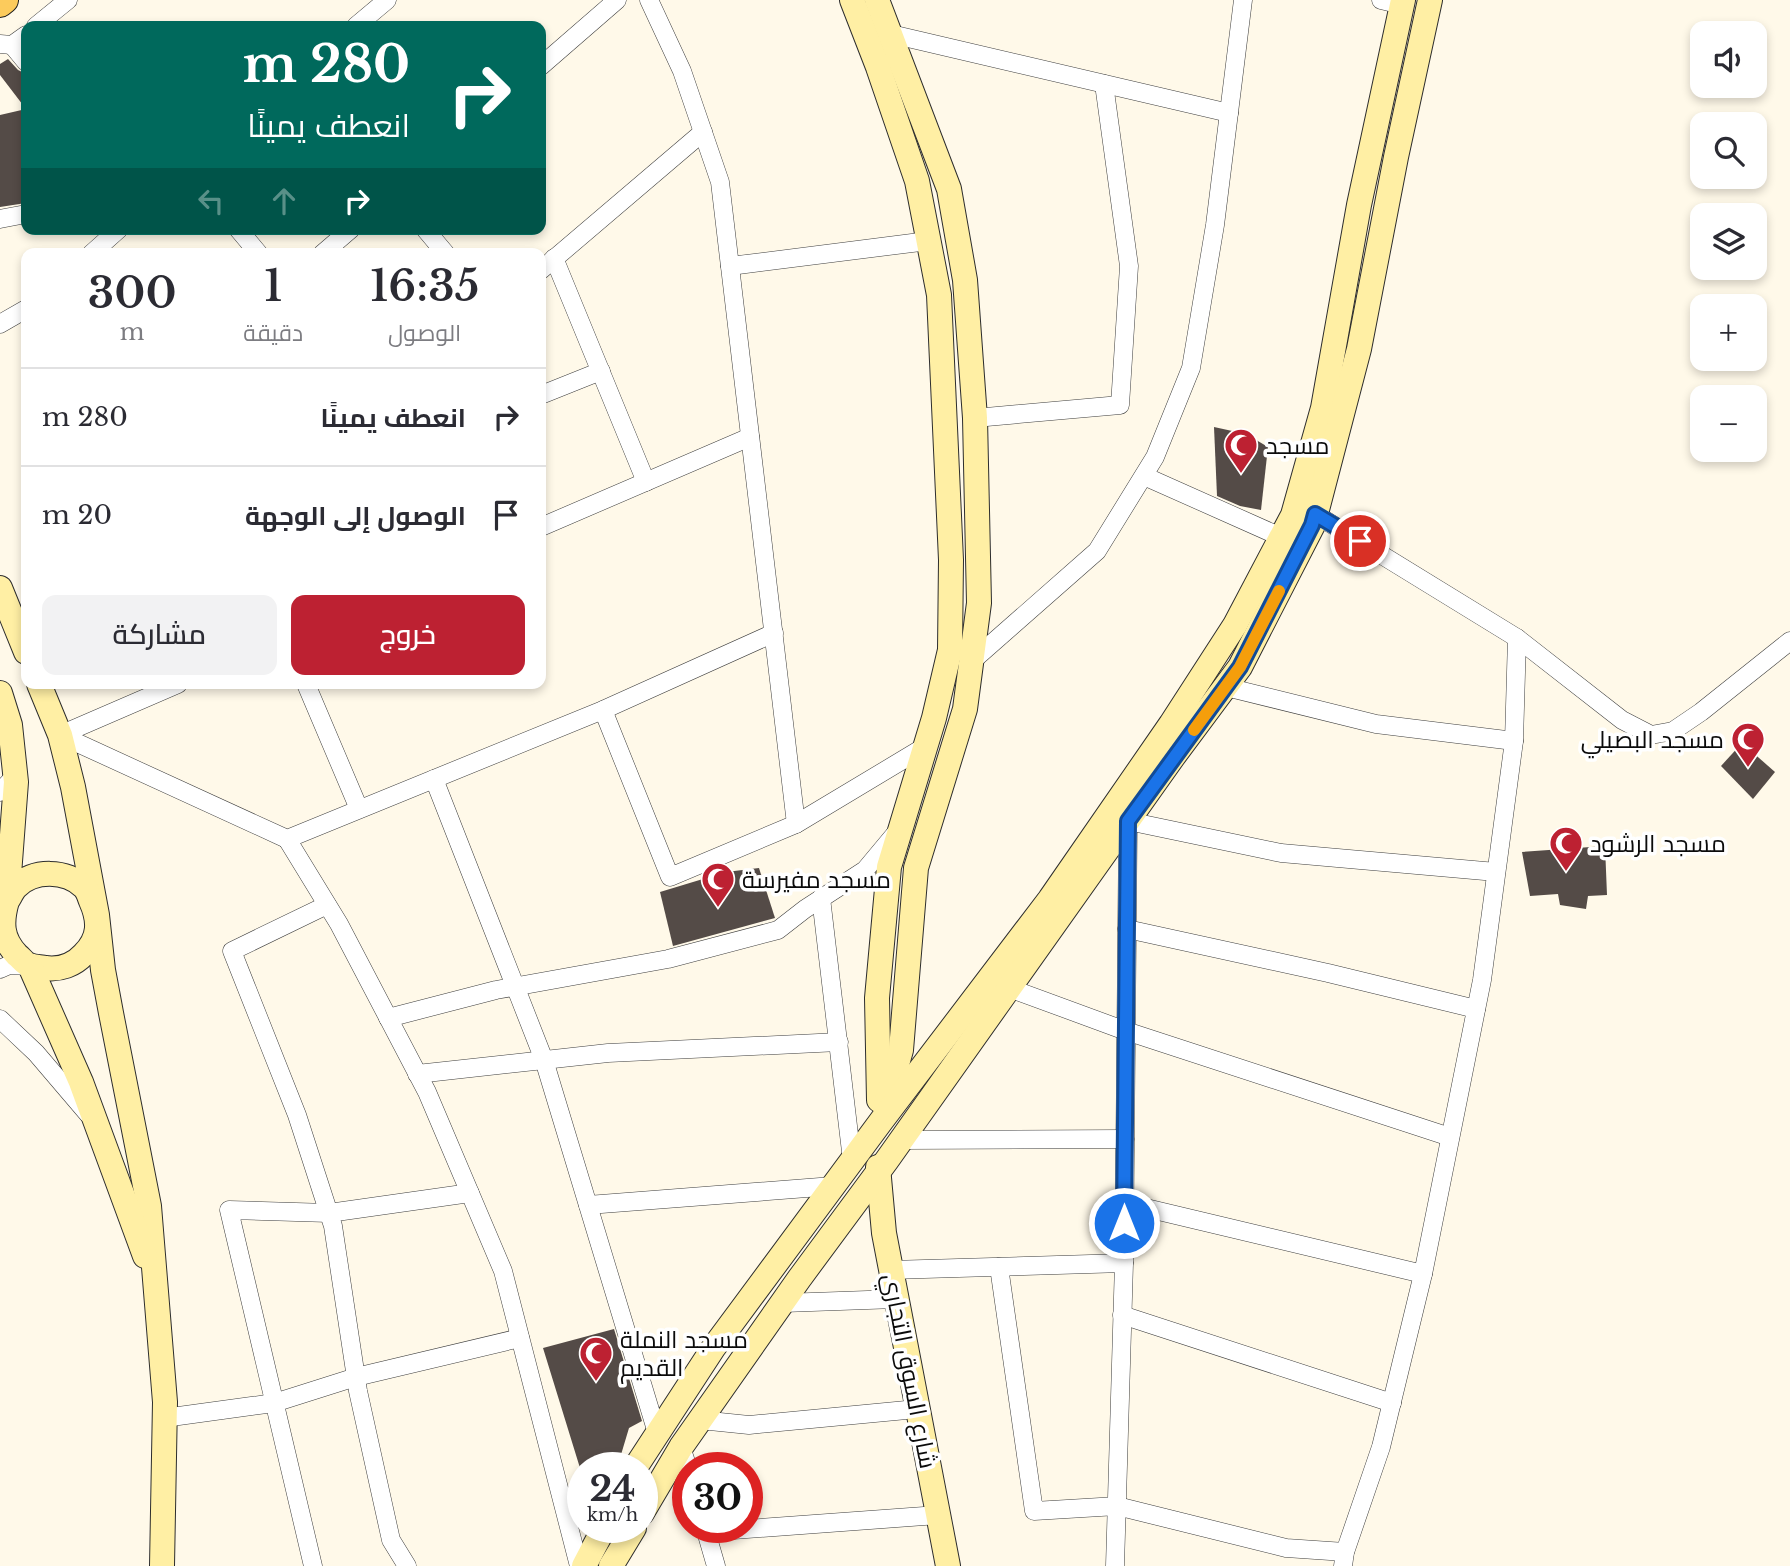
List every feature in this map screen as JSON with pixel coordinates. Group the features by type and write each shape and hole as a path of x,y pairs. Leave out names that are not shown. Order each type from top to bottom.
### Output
{"main road":[{"path":"0,4 5,0"}],"street":[{"path":"42,21 68,0"},
{"path":"362,21 387,0"},
{"path":"546,62 618,0"},
{"path":"649,0 682,71 720,182 796,824"},
{"path":"852,0 917,181 939,295 951,560 950,650 934,718 889,867 877,998 882,1120 902,1140 1125,1139"},
{"path":"877,0 949,189 965,281 975,418 979,603 965,709 916,868 901,1050 882,1120"},
{"path":"972,661 1097,551 1155,457 1191,368 1215,225 1243,0"},
{"path":"687,1452 700,1420 1240,667 1312,525 1359,349 1430,0"},
{"path":"645,1452 714,1348 852,1160 1050,899 1171,724 1235,625 1293,515 1322,408 1395,2"},
{"path":"891,34 1229,113"},
{"path":"975,418 1120,405 1129,266 1104,84"},
{"path":"646,482 601,372 547,264 703,132"},
{"path":"0,219 21,215"},
{"path":"97,248 110,235"},
{"path":"329,248 344,235"},
{"path":"730,266 928,241"},
{"path":"0,324 21,312"},
{"path":"546,393 601,372"},
{"path":"546,525 750,437"},
{"path":"1144,476 1281,537"},
{"path":"1315,514 1517,638 1622,720 1651,735 1673,731 1790,641"},
{"path":"0,588 21,640"},
{"path":"286,839 603,710 774,633"},
{"path":"999,1267 1034,1511 1117,1506 1286,1548 1344,1559 1381,1447 1423,1275 1476,1009 1514,741 1517,638"},
{"path":"1226,687 1376,724 1514,741"},
{"path":"42,689 60,735 73,786 97,915 109,1002 149,1206 165,1402 162,1566"},
{"path":"60,735 166,689"},
{"path":"308,689 359,809"},
{"path":"0,693 10,725 2,917 4,933 11,948 30,966 82,1082 156,1287"},
{"path":"603,710 670,877 796,824 926,746"},
{"path":"60,735 286,839 339,924 427,1092 503,1271 581,1566"},
{"path":"434,779 544,1060 657,1433"},
{"path":"1128,821 1281,853 1496,872"},
{"path":"1115,1566 1124,1263 1128,821"},
{"path":"388,1018 496,990 668,959 778,930 821,898 866,870 901,826"},
{"path":"0,969 9,965 52,969 66,966 78,960 96,939 97,915 86,888 60,874 29,878 16,887 3,904"},
{"path":"821,898 852,1160"},
{"path":"327,905 232,951 297,1115 333,1226 356,1377 391,1540 407,1566"},
{"path":"1127,929 1476,1009"},
{"path":"1009,988 1126,1031 1450,1137"},
{"path":"0,1019 36,1053 96,1124"},
{"path":"417,1074 608,1053 839,1042"},
{"name":"شارع السوق التجاري","path":"882,1120 877,1174 884,1233 948,1566"},
{"path":"588,1205 833,1186"},
{"path":"313,1566 229,1210 329,1213 470,1193"},
{"path":"1125,1203 1423,1275"},
{"path":"890,1270 1124,1263"},
{"path":"783,1303 896,1299"},
{"path":"1122,1315 1392,1403"},
{"path":"164,1418 274,1403 356,1377 520,1338"},
{"path":"700,1420 749,1425 917,1409"},
{"path":"658,1493 672,1475"},
{"path":"763,1526 938,1515"},
{"path":"581,1566 595,1543"},
{"path":"611,1566 625,1543"},
{"path":"710,1543 716,1566"}],"building":[{"path":"8,59 21,72 21,102 0,75 0,64"},
{"path":"21,110 21,204 0,207 0,115"},
{"name":"مسجد","path":"1214,427 1246,434 1268,447 1261,510 1240,506 1217,496"},
{"name":"مسجد البصيلي","path":"1742,743 1775,772 1753,799 1721,766"},
{"name":"مسجد الرشود","path":"1605,846 1607,895 1588,896 1586,909 1560,905 1558,894 1530,896 1522,852"},
{"name":"مسجد مفيرسة","path":"759,868 775,918 673,946 660,892 726,872"},
{"name":"مسجد النملة القديم","path":"614,1329 642,1421 629,1428 622,1452 575,1452 543,1348"}],"slow traffic":[{"path":"1194,730 1240,667 1279,591"}],"place":[{"name":"مسجد","path":"1241,475"},
{"name":"مسجد البصيلي","path":"1748,769"},
{"name":"مسجد الرشود","path":"1566,873"},
{"name":"مسجد مفيرسة","path":"718,909"},
{"name":"مسجد النملة القديم","path":"596,1383"}],"route":[{"path":"1124,1223 1128,821 1240,667 1312,525 1315,514 1360,541"}]}
